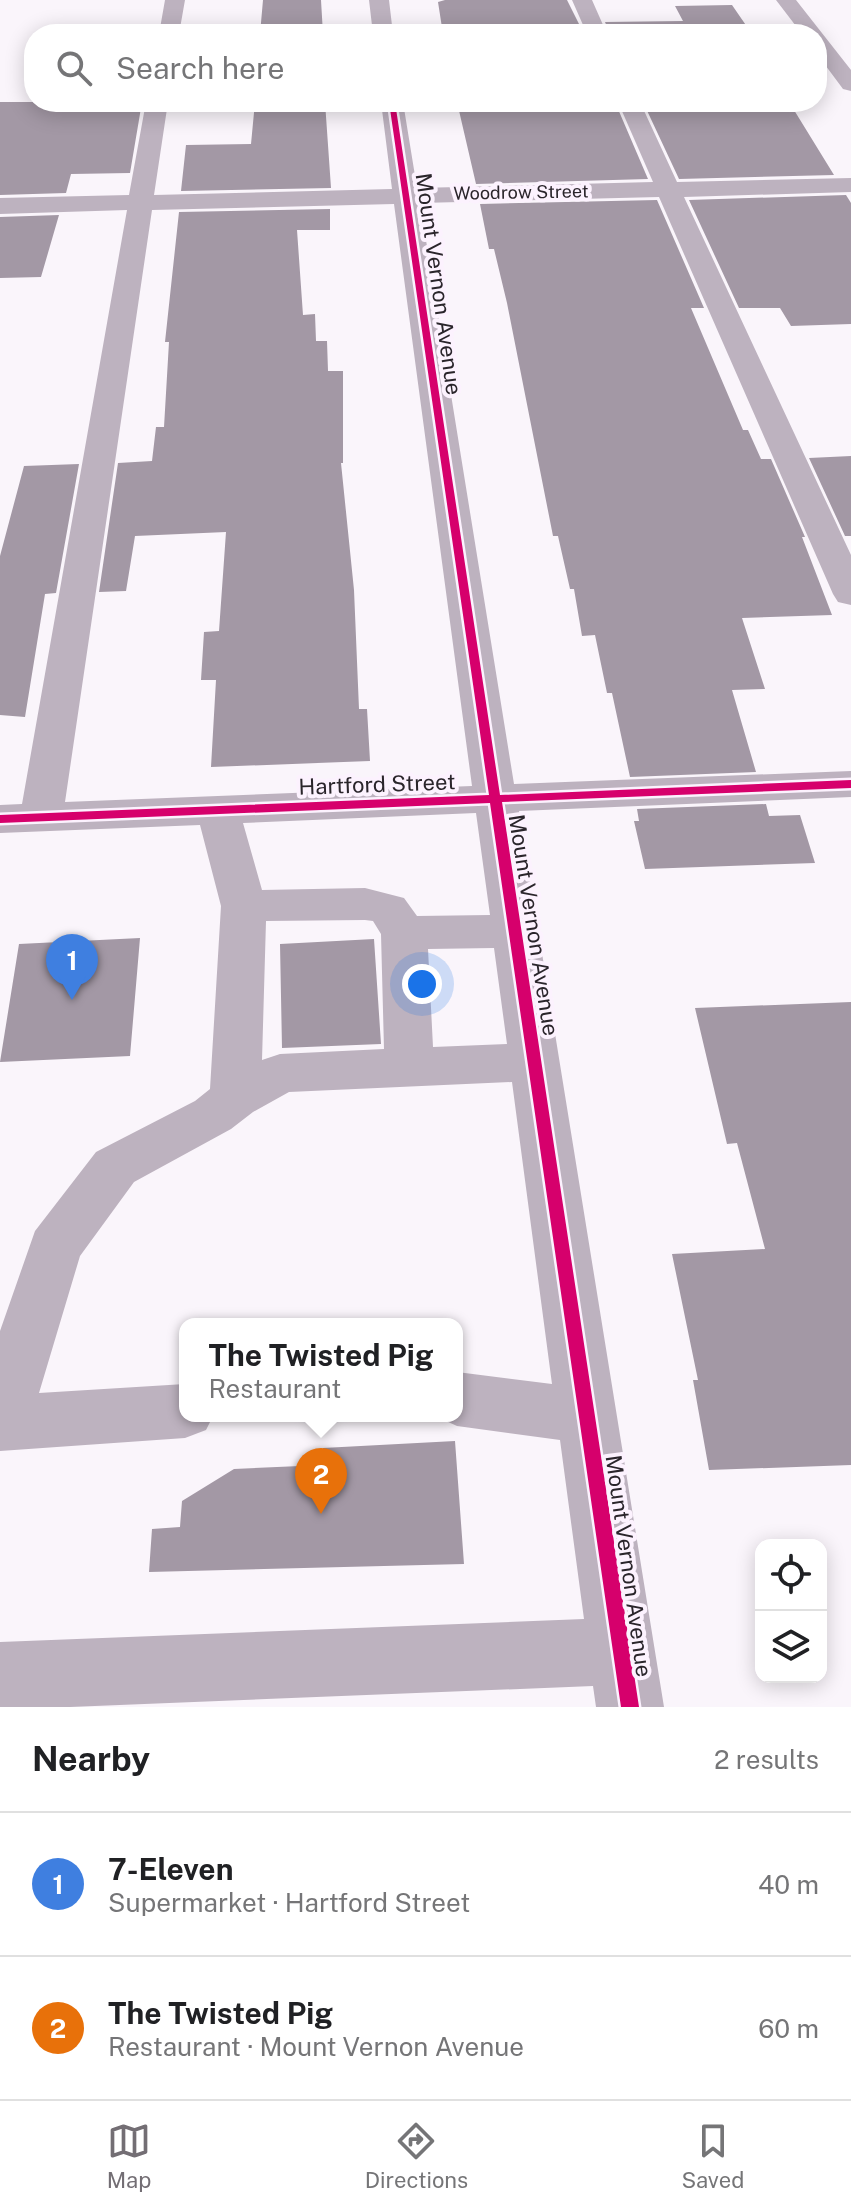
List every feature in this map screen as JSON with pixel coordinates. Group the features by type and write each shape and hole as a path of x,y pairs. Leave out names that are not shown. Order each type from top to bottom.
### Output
{"street":[{"path":"171,24 175,0"},
{"path":"379,0 382,24"},
{"path":"582,0 593,24"},
{"path":"786,0 804,24"},
{"path":"827,53 851,84"},
{"path":"21,818 155,112"},
{"name":"Mount Vernon Avenue","path":"393,112 626,1679"},
{"path":"634,112 744,363 851,594"},
{"name":"Woodrow Street","path":"0,206 851,185"},
{"name":"Hartford Street","path":"21,818 851,784"},
{"path":"218,811 244,906 235,1098"},
{"path":"244,906 365,904 388,909 404,933 409,1067"},
{"path":"404,933 514,931"},
{"path":"179,1411 0,1423 55,1247 115,1167 213,1115 235,1098 280,1073 534,1062"},
{"path":"463,1400 586,1416"},
{"path":"0,1676 626,1679"}],"building":[{"path":"263,0 321,0 322,24 261,24"},
{"path":"567,0 579,24 441,24 438,2"},
{"path":"732,5 745,24 605,22 683,21 675,6"},
{"path":"0,102 24,102 24,112 140,112 130,173 71,174 66,193 0,195"},
{"path":"254,112 326,112 331,188 181,191 186,145 251,144"},
{"path":"459,112 619,112 648,179 476,184"},
{"path":"648,112 795,112 834,175 679,179"},
{"path":"846,195 851,203 851,324 791,326 780,308 739,308 689,200"},
{"path":"657,200 704,308 691,308 743,430 748,430 761,459 771,459 805,537 802,537 832,615 742,618 765,689 732,690 756,772 630,777 612,693 607,693 595,635 582,636 574,589 570,589 558,536 553,536 507,303 494,249 489,249 480,204"},
{"path":"330,209 330,230 297,230 303,315 315,314 316,341 327,341 328,371 343,371 341,463 354,590 359,709 367,709 370,761 211,767 216,680 201,680 204,632 219,631 226,532 135,536 126,591 99,592 118,463 152,461 156,427 164,427 169,342 165,342 179,212"},
{"path":"59,215 41,277 0,278 0,217"},
{"path":"851,456 851,536 845,536 809,458"},
{"path":"79,464 56,593 45,594 25,717 0,715 0,556 24,466"},
{"path":"766,804 769,816 800,815 815,863 645,869 634,821 639,821 637,809"},
{"path":"140,938 130,1056 0,1062 19,944"},
{"path":"374,939 381,1044 282,1048 280,944"},
{"path":"851,1002 851,1465 709,1470 693,1380 698,1380 672,1254 765,1249 737,1143 727,1144 695,1008"},
{"path":"455,1441 464,1564 149,1572 152,1529 180,1527 182,1501 234,1469 323,1465 323,1448"}],"cycle path":[{"path":"393,112 630,1707"},
{"path":"0,819 851,784"}],"place":[{"name":"7-Eleven","path":"72,1000"},
{"name":"The Twisted Pig","path":"321,1514"}]}
